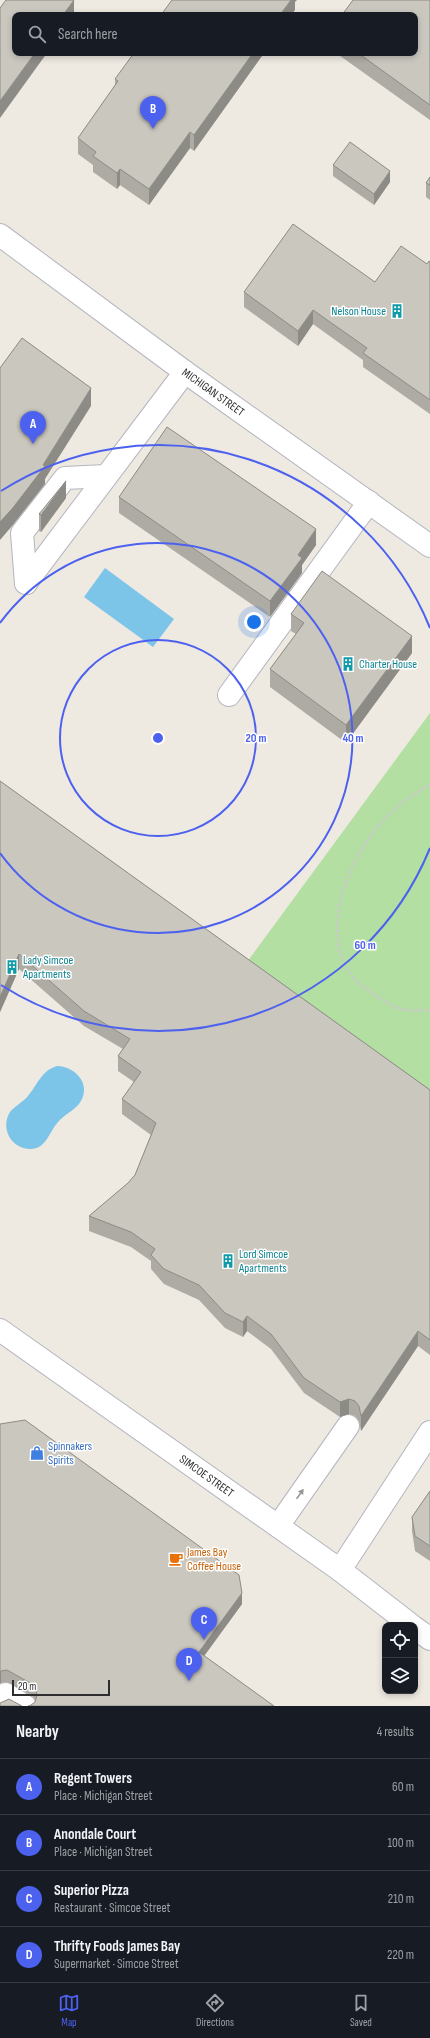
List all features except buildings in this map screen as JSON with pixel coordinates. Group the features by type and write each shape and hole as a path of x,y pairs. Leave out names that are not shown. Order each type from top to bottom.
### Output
{"street":[{"name":"MICHIGAN STREET","path":"0,235 185,372 430,546"},
{"path":"106,476 65,478 22,533 26,582 185,372"},
{"path":"229,695 368,502"},
{"name":"SIMCOE STREET","path":"0,1330 340,1570 407,1622"},
{"path":"278,1526 348,1426"},
{"path":"340,1570 430,1432"},
{"path":"418,1630 430,1639"},
{"path":"0,1702 6,1694 25,1706"}],"path":[{"path":"430,784 404,801 379,826 355,861 342,892 337,934 342,957 354,980 383,1001 404,1010 430,1010"}],"green space":[{"path":"430,713 430,1101 244,966"}],"water":[{"path":"105,568 174,619 153,647 84,597"},
{"path":"57,1066 70,1069 76,1073 83,1084 83,1097 77,1106 58,1122 43,1144 35,1149 23,1148 12,1141 9,1136 6,1124 7,1118 10,1112 28,1096 40,1078 47,1071"}],"place":[{"name":"Anondale Court","path":"153,129"},
{"name":"Nelson House","path":"397,311"},
{"name":"Regent Towers","path":"33,444"},
{"name":"Charter House","path":"348,664"},
{"name":"Lady Simcoe Apartments","path":"12,967"},
{"name":"Lord Simcoe Apartments","path":"228,1261"},
{"name":"Spinnakers Spirits","path":"37,1453"},
{"name":"James Bay Coffee House","path":"176,1559"},
{"name":"Superior Pizza","path":"204,1640"},
{"name":"Thrifty Foods James Bay","path":"189,1681"}]}
